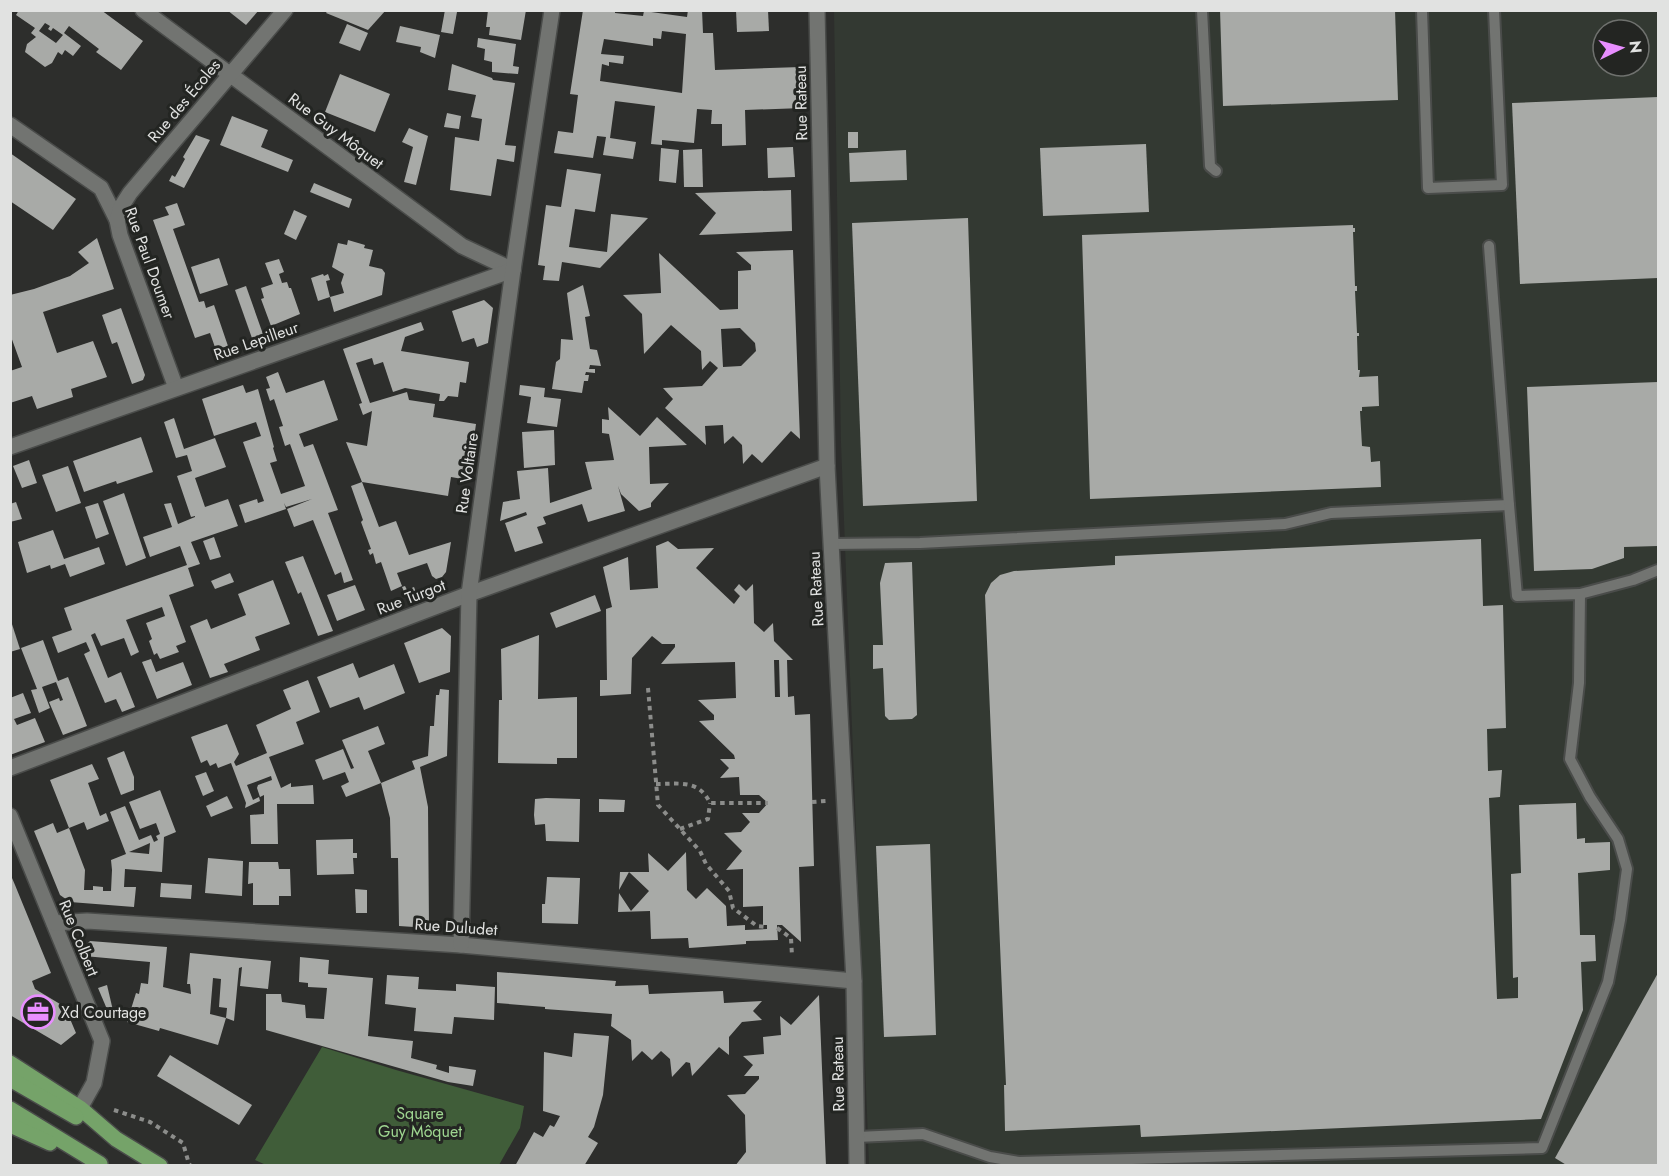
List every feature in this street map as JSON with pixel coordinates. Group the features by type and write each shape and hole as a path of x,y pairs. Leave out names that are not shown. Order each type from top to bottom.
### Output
{"main road":[{"path":"10,1063 80,1108 116,1139"},
{"path":"10,1079 160,1166"},
{"path":"10,1109 101,1165"},
{"path":"10,1125 101,1165"}],"street":[{"name":"Rue Guy Môquet","path":"143,10 462,246 513,270"},
{"name":"Rue des Écoles","path":"117,220 121,207 130,193 285,10"},
{"name":"Rue Voltaire","path":"461,945 469,594 513,270 552,10"},
{"name":"Rue Rateau","path":"817,10 827,466 854,981 857,1166"},
{"name":"Rue Paul Doumer","path":"10,125 101,188 117,220 120,235 176,388"},
{"name":"Rue Lepilleur","path":"10,447 513,270"},
{"name":"Rue Turgot","path":"10,768 469,594 827,466"},
{"name":"Rue Colbert","path":"10,816 102,1041 94,1083 80,1108"},
{"name":"Rue Duludet","path":"54,923 87,921 461,945 854,981"}],"lane":[{"path":"1202,10 1210,166 1216,171"},
{"path":"1422,10 1428,188 1502,184 1494,10"},
{"path":"1489,246 1517,596 1580,594 1633,580 1659,570"},
{"path":"831,544 920,543 1285,524 1331,513 1509,505"},
{"path":"857,1137 923,1134 990,1157 1019,1162 1542,1148 1608,982 1627,869 1618,839 1590,797 1570,759 1579,683 1580,594"}],"path":[{"path":"648,688 658,806 700,851 706,864 729,891 734,908 757,926 767,927"},
{"path":"656,784 694,785 706,794 710,803 708,819 680,829"},
{"path":"710,803 768,803"},
{"path":"777,928 791,938 792,974"},
{"path":"113,1110 150,1122 183,1143 191,1166"}],"shaded area":[{"path":"834,11 1658,11 1658,1165 869,1165 841,443"}],"green space":[{"name":"Square Guy Môquet","path":"322,1047 524,1106 520,1128 499,1165 266,1165 255,1160"}],"building":[{"path":"19,10 101,10 143,41 121,70 96,52 99,49 69,26 64,33 81,46 73,56 65,50 62,55 58,52 52,63 45,67 25,52 27,44 36,37 31,33 35,28 16,15","holes":["45,23 50,26 48,29 51,31 53,28 63,35 56,43 39,31"]},
{"path":"227,10 259,10 246,25"},
{"path":"328,10 386,10 368,30 326,13"},
{"path":"445,10 457,12 453,34 441,32"},
{"path":"488,10 526,10 521,40 489,35 490,27 486,27"},
{"path":"583,10 615,10 615,13 643,16 644,11 687,17 688,10 702,10 703,33 713,33 715,70 801,67 803,108 745,110 746,145 722,146 722,124 711,124 712,110 697,109 694,143 662,140 662,145 651,144 655,106 615,101 610,138 636,142 633,159 603,155 606,137 597,136 593,158 554,153 558,131 573,133 578,95 570,94","holes":["662,31 686,34 682,93 600,81 602,64 609,66 609,62 623,64 624,56 601,54 604,39 653,46 653,38 661,39"]},
{"path":"736,10 768,10 769,31 737,32"},
{"path":"1220,10 1395,10 1398,100 1223,106"},
{"path":"347,24 368,33 360,51 339,43"},
{"path":"400,26 440,35 435,58 420,52 421,47 396,42"},
{"path":"478,38 516,44 513,66 519,67 518,74 492,72 492,62 484,60 485,49 477,47"},
{"path":"452,64 493,80 515,83 505,145 516,146 514,162 497,159 491,196 450,190 455,137 479,141 482,119 471,117 476,95 448,90"},
{"path":"340,74 390,94 375,132 325,112"},
{"path":"1658,97 1658,278 1520,284 1512,103"},
{"path":"447,113 461,116 459,129 444,127"},
{"path":"232,116 268,130 261,147 293,160 288,172 220,145"},
{"path":"409,128 428,136 416,185 404,182 413,147 402,142"},
{"path":"848,132 858,132 858,148 848,148"},
{"path":"196,135 210,140 184,188 169,181 172,175 175,177"},
{"path":"1146,144 1149,212 1043,216 1040,148"},
{"path":"793,147 795,177 768,178 767,148"},
{"path":"661,148 679,150 676,183 659,181"},
{"path":"702,149 703,187 684,187 683,150"},
{"path":"906,150 907,180 850,182 849,153"},
{"path":"10,153 76,199 53,230 10,201"},
{"path":"567,169 601,174 595,212 575,209 569,247 607,252 611,214 648,218 600,268 562,262 559,281 543,280 545,266 538,265 546,205 561,207"},
{"path":"314,183 352,199 349,208 310,192"},
{"path":"791,190 792,231 699,235 716,213 695,193"},
{"path":"177,203 185,225 173,229 199,302 204,301 206,308 214,305 229,349 217,353 210,333 195,338 153,220 169,215 165,207"},
{"path":"294,210 307,216 296,240 284,234"},
{"path":"968,218 977,501 863,506 852,223"},
{"path":"1353,225 1355,228 1353,232 1355,286 1357,286 1357,291 1355,291 1357,333 1359,333 1357,336 1359,377 1378,376 1379,406 1362,407 1360,411 1362,446 1370,447 1371,462 1380,461 1381,487 1090,499 1082,235"},
{"path":"97,238 114,289 43,312 57,353 93,341 107,377 71,389 73,397 37,409 32,396 10,403 10,371 22,367 10,334 10,295 70,276 89,263 78,252"},
{"path":"348,240 373,250 369,266 382,269 385,273 382,295 334,312 330,297 344,293 341,283 344,274 332,267 338,243 347,245"},
{"path":"793,250 800,439 791,431 762,463 752,454 743,464 742,445 733,436 724,444 723,425 705,426 706,445 665,408 673,399 663,388 702,386 718,368 710,361 702,370 701,351 671,325 644,354 642,314 623,295 661,293 659,253 720,310 738,309 738,271 751,270 751,265 736,252","holes":["740,328 755,343 756,351 741,366 723,367 721,329"]},
{"path":"219,258 228,285 200,294 191,267"},
{"path":"279,259 284,272 279,274 282,283 287,282 291,288 300,314 271,326 261,299 264,298 261,288 273,284 265,263"},
{"path":"328,274 330,280 326,281 330,297 318,301 311,278"},
{"path":"583,285 590,316 585,317 590,349 597,350 601,366 590,365 589,369 595,369 595,373 586,372 585,375 589,375 588,381 584,381 582,393 552,389 556,362 560,359 561,339 573,340 567,293"},
{"path":"246,286 264,337 253,341 235,290"},
{"path":"484,300 493,308 488,343 477,347 474,338 462,342 452,311"},
{"path":"121,308 145,375 143,380 132,384 117,342 112,344 102,315"},
{"path":"421,322 424,330 405,337 401,351 469,362 466,383 460,382 458,397 448,396 444,401 439,401 440,394 405,388 393,392 383,362 374,365 372,358 356,363 370,403 407,392 409,400 435,404 433,417 476,424 468,480 451,477 448,496 362,482 346,442 367,446 372,411 363,415 359,404 362,403 343,349"},
{"path":"278,372 286,393 324,380 338,420 299,434 304,447 313,444 338,510 328,513 353,580 344,583 341,572 335,575 313,520 294,527 287,509 312,499 286,507 284,503 286,509 245,523 239,505 257,499 258,503 264,501 243,442 261,436 256,422 214,436 202,399 243,385 246,393 258,389 277,461 270,463 281,494 305,486 290,444 285,446 279,427 283,426 274,399 270,401 266,389 270,388 266,377"},
{"path":"1658,382 1658,546 1624,547 1624,558 1592,569 1534,571 1527,387"},
{"path":"520,385 545,388 544,397 561,399 557,427 527,423 531,397 519,395"},
{"path":"608,407 640,436 657,417 687,445 649,447 650,484 669,483 651,503 651,507 639,511 621,494 618,486 625,511 588,522 582,504 543,517 546,524 537,527 543,543 515,552 505,523 527,515 526,512 500,521 503,502 520,499 517,471 548,468 550,503 592,489 585,462 614,460 609,434 602,433 602,419 609,420"},
{"path":"174,418 184,449 215,438 226,467 195,478 205,507 228,499 238,526 191,542 200,564 188,568 194,586 169,595 186,642 176,646 179,652 160,659 157,653 154,655 149,641 152,639 146,623 165,616 162,607 126,620 139,652 131,656 124,638 101,646 95,633 91,635 108,678 121,672 135,707 122,712 116,699 105,703 84,654 90,651 86,642 58,653 52,637 72,630 64,608 187,565 180,546 150,557 143,537 172,527 164,504 171,503 178,524 195,517 191,517 177,476 192,471 187,455 176,458 164,422"},
{"path":"554,430 555,465 524,468 522,432"},
{"path":"141,437 153,472 84,492 73,461"},
{"path":"29,460 37,483 22,488 13,466"},
{"path":"68,466 81,503 56,512 42,475"},
{"path":"362,482 379,527 396,521 409,555 451,542 446,572 442,577 436,579 432,576 427,563 397,573 402,586 391,591 381,562 376,564 373,553 370,555 368,550 371,549 351,486"},
{"path":"124,493 146,558 126,566 103,501"},
{"path":"16,502 22,519 10,522 10,504"},
{"path":"98,503 109,534 96,539 85,507"},
{"path":"53,530 64,559 99,547 105,564 70,577 65,564 51,569 50,565 27,573 18,542"},
{"path":"214,537 221,557 210,560 203,541"},
{"path":"1481,539 1483,606 1503,605 1506,728 1487,729 1488,771 1502,770 1500,797 1489,798 1497,999 1518,998 1518,977 1513,978 1511,874 1521,873 1519,805 1576,803 1577,839 1585,838 1585,843 1610,842 1610,870 1578,873 1580,935 1595,935 1596,961 1581,962 1583,1010 1541,1119 1141,1137 1140,1125 1005,1131 1004,1085 1006,1085 985,595 991,583 1000,575 1014,571 1115,565 1115,556"},
{"path":"668,541 678,549 714,548 696,568 734,604 740,596 734,590 739,584 746,591 753,584 754,623 764,632 773,623 774,641 793,660 787,660 788,697 794,696 795,715 810,714 814,866 799,867 801,942 782,925 777,925 778,940 746,941 746,944 689,948 688,938 651,939 650,911 618,912 619,893 631,911 649,891 629,872 649,872 648,853 668,871 686,852 687,890 696,899 707,888 726,906 727,926 745,925 745,930 767,929 767,925 763,925 763,906 743,907 743,869 726,870 742,851 724,833 741,832 750,822 742,813 759,813 768,803 759,795 740,795 739,777 720,778 729,768 720,759 735,759 734,755 699,721 714,720 714,715 698,700 736,698 735,662 661,664 675,644 662,644 652,636 632,658 631,694 600,696 600,680 607,680 606,609 612,607 603,567 628,557 630,590 658,588 656,546","holes":["774,660 779,660 780,697 775,697"]},
{"path":"303,556 333,631 318,636 301,592 298,594 285,562"},
{"path":"912,562 917,715 912,719 889,720 885,716 883,668 873,669 873,645 883,645 880,583 885,563"},
{"path":"230,573 234,582 215,589 211,581"},
{"path":"273,580 290,624 255,637 260,650 224,664 228,672 210,678 190,626 207,619 211,629 246,615 238,594"},
{"path":"355,585 365,610 337,621 327,595"},
{"path":"405,586 407,590 414,587 418,598 408,601 402,587"},
{"path":"595,595 601,611 556,628 550,613"},
{"path":"10,618 20,649 10,652"},
{"path":"442,628 451,636 450,672 419,683 404,643"},
{"path":"539,635 538,699 577,697 577,758 557,758 557,764 498,763 499,700 502,700 501,649"},
{"path":"43,640 58,681 68,677 87,726 63,735 49,702 59,698 60,701 63,700 56,682 42,687 50,708 39,713 31,690 37,689 21,648"},
{"path":"151,659 156,672 183,662 192,685 157,699 142,662"},
{"path":"353,663 359,678 394,664 405,693 364,710 359,697 330,708 317,677"},
{"path":"308,680 320,712 296,722 304,744 269,757 281,788 291,783 291,787 313,785 314,804 277,804 278,844 251,844 250,815 264,814 264,795 260,797 257,788 258,785 272,780 271,776 247,785 253,800 259,797 260,801 245,808 246,803 231,763 218,768 216,763 210,766 207,760 201,763 191,737 227,724 239,754 234,762 236,766 267,753 256,725 291,709 283,690"},
{"path":"440,689 449,690 447,756 420,767 428,807 429,928 399,926 398,858 391,858 390,818 381,783 415,769 412,761 428,756 430,726 434,726 436,695 439,695"},
{"path":"23,693 31,713 14,719 17,725 35,718 45,742 10,755 10,698"},
{"path":"378,726 385,744 368,751 381,783 346,797 341,786 349,782 345,772 323,780 315,760 343,749 351,769 354,768 342,740"},
{"path":"124,751 134,777 134,790 121,795 107,758"},
{"path":"92,764 99,779 88,783 100,816 106,813 109,821 87,830 84,822 69,828 50,780"},
{"path":"206,772 214,791 203,796 195,776"},
{"path":"160,790 176,832 164,837 162,872 125,869 124,887 136,887 134,907 70,902 60,895 34,831 53,823 57,833 69,828 85,870 84,890 93,890 93,886 103,887 103,891 111,891 111,860 126,854 110,812 125,806 139,840 151,835 154,842 158,840 156,836 160,834 156,823 140,829 129,802","holes":["150,843 149,854 129,852"]},
{"path":"227,796 233,808 211,817 206,806"},
{"path":"535,799 580,799 579,842 546,841 545,824 535,825 534,815"},
{"path":"599,799 625,800 624,812 599,812"},
{"path":"353,839 353,853 357,853 357,858 353,858 354,874 317,875 316,840"},
{"path":"930,844 936,1035 884,1037 876,846"},
{"path":"208,858 243,861 242,896 205,893"},
{"path":"249,862 278,862 279,869 290,869 291,896 279,896 279,905 253,905 253,883 248,884"},
{"path":"620,872 629,872 619,890"},
{"path":"547,877 580,878 578,924 542,923 542,904 545,904"},
{"path":"10,878 12,878 51,973 32,981 35,989 65,1007 76,1033 61,1045 10,1015"},
{"path":"161,883 192,885 191,899 160,897"},
{"path":"355,889 367,890 367,913 356,913"},
{"path":"90,941 167,947 163,987 191,994 190,984 187,984 190,953 271,961 268,989 240,986 242,967 239,968 234,1021 226,1018 218,1045 160,1028 159,1031 127,1022 136,993 139,994 141,983 148,984 150,962 84,956 82,950","holes":["213,978 221,979 219,1007 227,1008 226,1018 210,1014"]},
{"path":"300,957 329,960 328,974 373,978 368,1036 413,1041 411,1058 437,1065 436,1069 449,1073 449,1066 476,1070 473,1086 448,1082 266,1030 266,994 281,994 282,1002 305,1005 306,1018 324,1019 327,988 308,987 308,983 299,982"},
{"path":"497,972 616,981 615,986 648,985 649,994 723,991 724,1003 762,1001 753,1011 762,1020 742,1022 729,1037 729,1055 719,1047 692,1076 690,1063 686,1062 672,1077 670,1059 661,1051 652,1060 642,1051 632,1061 631,1040 611,1026 612,1014 497,1003"},
{"path":"1658,973 1658,1166 1568,1166 1555,1158"},
{"path":"387,975 419,977 418,989 456,991 456,984 495,987 494,1020 454,1017 452,1034 414,1031 416,1008 385,1004"},
{"path":"107,985 115,1019 112,1021 98,988"},
{"path":"819,995 826,1166 735,1166 746,1152 745,1115 727,1095 745,1094 759,1079 759,1076 744,1076 753,1065 743,1056 764,1054 763,1037 781,1035 780,1016 791,1025"},
{"path":"574,1033 609,1036 603,1095 594,1127 588,1137 598,1143 584,1166 515,1166 534,1132 543,1137 550,1125 554,1127 560,1116 543,1111 544,1052 572,1057"},
{"path":"170,1055 252,1105 239,1125 157,1076"}],"place":[{"name":"Xd Courtage","path":"38,1012"}]}
